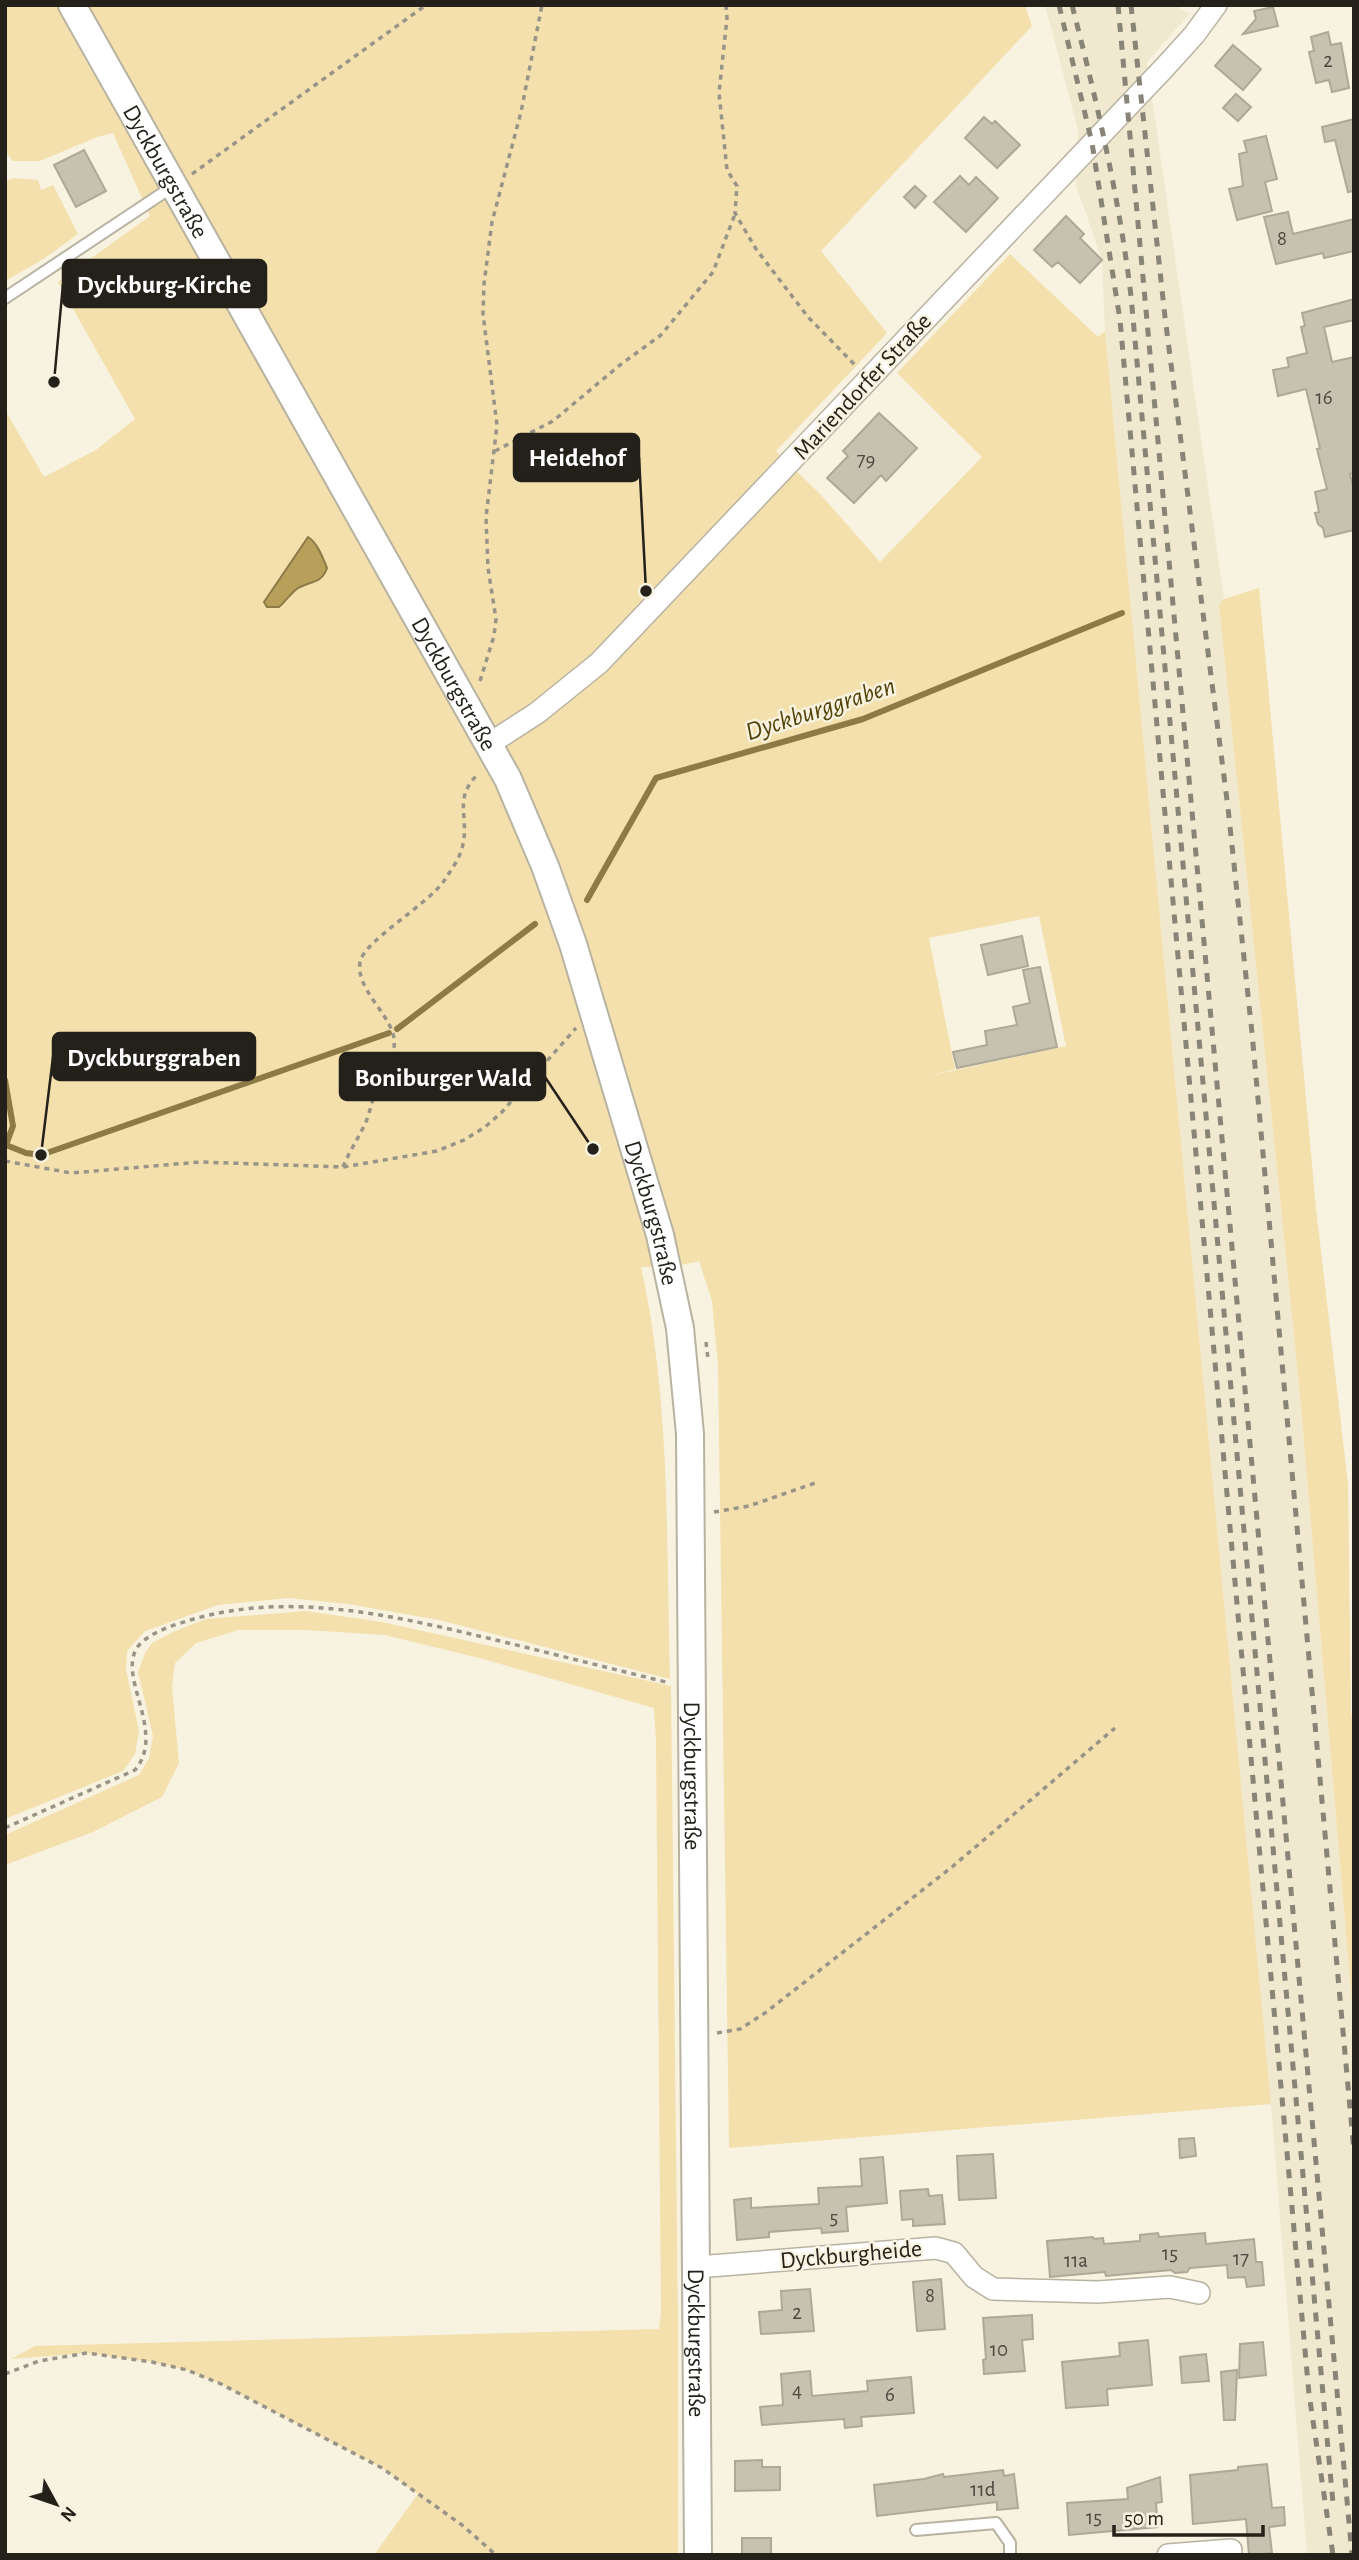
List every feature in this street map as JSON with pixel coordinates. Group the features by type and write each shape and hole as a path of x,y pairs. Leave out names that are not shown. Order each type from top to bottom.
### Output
{"street":[{"name":"Dyckburgstraße","path":"72,5 183,180 488,757 508,779 534,838 573,944 653,1210 680,1328 690,1434 698,2555"},
{"name":"Mariendorfer Straße","path":"488,757 599,663 1173,59 1216,5"},
{"name":"Dyckburgheide","path":"697,2267 936,2248 954,2253 974,2277 993,2289 1098,2292 1170,2287 1199,2293"},
{"path":"1168,2555 1230,2550"}],"lane":[{"path":"5,298 183,180"},
{"path":"916,2530 996,2524 1010,2543 1010,2555"}],"path":[{"path":"183,180 426,5"},
{"path":"478,684 483,677 496,619 486,547 487,499 497,425 483,314 484,284 492,222 521,112 542,5"},
{"path":"495,451 553,421 661,335 713,272 736,213 737,186 727,170 719,93 726,5"},
{"path":"736,213 755,249 808,317 869,379"},
{"path":"343,1167 365,1123 394,1046 393,1032 362,977 362,954 373,942 429,899 460,855 464,842 462,819 465,793 488,757"},
{"path":"5,1161 71,1173 200,1162 343,1167 437,1151 464,1140 485,1127 582,1021"},
{"path":"708,1513 749,1506 818,1482"},
{"path":"5,1828 135,1770 146,1753 147,1742 132,1662 134,1653 151,1636 169,1626 207,1614 258,1607 338,1608 414,1620 678,1685"},
{"path":"712,2034 740,2029 765,2013 942,1875 1115,1728"},
{"path":"5,2374 39,2361 87,2353 187,2370 221,2384 382,2468 462,2525 496,2555"}],"shaded area":[{"path":"5,5 1025,5 1032,26 821,251 887,333 776,451 821,495 880,562 982,457 897,373 1010,254 1098,337 1105,331 1271,2104 729,2148 718,1365 712,1301 699,1261 672,1267 641,1267 658,1369 662,1420 670,1679 439,1620 348,1604 288,1598 218,1605 145,1631 127,1651 126,1669 139,1731 135,1754 123,1771 5,1819 5,410 44,477 96,450 135,419 58,282 150,216 113,133 40,161 13,161 5,151","holes":["1039,916 1066,1046 929,1076 955,1069 929,938"]},
{"path":"1045,5 1179,5 1179,9 1190,13 1147,62 1224,599 1219,605 1299,1384 1354,2027 1354,2555 1307,2555 1271,2104 1105,331 1102,260 1076,185 1078,130"},
{"path":"14,178 38,180 41,190 53,185 78,234 42,260 5,281 5,181"},
{"path":"308,537 322,555 327,568 325,573 319,579 297,588 279,607 267,607 264,602"},
{"path":"1259,588 1316,1208 1348,1484 1351,1712 1354,1737 1354,2027 1299,1384 1219,605 1224,599"},
{"path":"306,1611 382,1622 671,1686 678,2555 374,2555 418,2494 382,2468 221,2384 187,2370 87,2353 11,2359 35,2346 659,2329 661,2312 654,1708 483,1659 385,1635 306,1630 239,1630 196,1643 175,1663 172,1687 179,1763 162,1797 93,1832 5,1865 5,1835 139,1775 149,1758 153,1736 138,1672 152,1643 206,1619"}],"building":[{"path":"1273,7 1278,26 1243,34 1256,19 1254,11"},
{"path":"1328,32 1331,45 1341,43 1349,88 1332,92 1329,80 1316,83 1309,52 1314,51 1311,37"},
{"path":"1233,45 1261,69 1243,90 1215,66"},
{"path":"1236,94 1251,107 1238,121 1223,108"},
{"path":"984,117 992,124 995,121 1020,145 997,168 965,138"},
{"path":"1354,119 1354,191 1348,192 1335,140 1325,142 1322,127"},
{"path":"1266,136 1277,179 1265,182 1272,211 1237,220 1229,189 1243,186 1239,154 1247,152 1244,141"},
{"path":"84,150 106,191 76,207 54,165"},
{"path":"960,176 969,185 976,177 998,198 966,232 934,202"},
{"path":"915,186 926,196 915,208 904,197"},
{"path":"1288,212 1293,234 1354,219 1354,251 1324,258 1323,253 1276,264 1264,217"},
{"path":"1066,216 1084,234 1080,238 1102,260 1080,283 1058,262 1052,267 1034,250"},
{"path":"1354,299 1354,320 1324,327 1332,362 1354,357 1354,473 1350,474 1354,490 1354,530 1325,537 1315,513 1319,512 1315,492 1327,489 1306,389 1278,396 1273,370 1289,367 1287,358 1307,353 1301,327 1305,326 1302,313"},
{"path":"879,413 917,448 886,481 881,475 854,503 827,478 848,456 843,451"},
{"path":"1022,936 1028,966 988,975 981,945"},
{"path":"1040,967 1057,1047 957,1068 953,1052 987,1045 985,1031 1017,1025 1013,1007 1030,1003 1023,970"},
{"path":"1194,2138 1196,2156 1180,2158 1179,2139"},
{"path":"993,2154 996,2198 959,2200 957,2156"},
{"path":"883,2157 887,2203 846,2207 848,2231 822,2233 821,2228 769,2232 769,2237 737,2240 734,2200 751,2198 751,2208 819,2204 818,2188 862,2186 860,2159"},
{"path":"928,2189 929,2196 942,2195 945,2224 913,2226 913,2219 902,2220 900,2191"},
{"path":"1158,2233 1159,2237 1205,2233 1206,2244 1254,2239 1256,2262 1262,2262 1264,2285 1247,2287 1245,2277 1228,2278 1227,2265 1190,2268 1187,2272 1175,2273 1171,2270 1106,2276 1105,2272 1050,2277 1047,2241 1093,2237 1103,2238 1104,2244 1140,2241 1140,2235"},
{"path":"941,2279 945,2329 917,2331 913,2282"},
{"path":"810,2289 814,2331 761,2334 759,2312 782,2310 781,2291"},
{"path":"1032,2315 1033,2339 1022,2340 1025,2371 984,2374 983,2360 986,2359 983,2318"},
{"path":"1148,2340 1152,2385 1107,2389 1108,2405 1066,2408 1062,2362 1120,2356 1119,2343"},
{"path":"1263,2342 1266,2375 1239,2378 1240,2344"},
{"path":"1206,2354 1209,2381 1182,2383 1180,2357"},
{"path":"1237,2370 1235,2420 1224,2420 1221,2372"},
{"path":"810,2371 812,2396 868,2391 867,2381 911,2377 914,2413 861,2417 862,2426 845,2428 844,2419 762,2425 760,2407 783,2405 781,2374"},
{"path":"762,2460 762,2467 780,2467 780,2490 735,2491 735,2461"},
{"path":"1267,2464 1272,2508 1284,2507 1285,2525 1269,2527 1272,2553 1249,2555 1246,2519 1193,2524 1190,2475"},
{"path":"1003,2470 1004,2476 1014,2474 1018,2508 997,2510 997,2502 877,2516 874,2485 943,2474 944,2477"},
{"path":"1160,2477 1162,2502 1156,2503 1158,2527 1069,2535 1067,2503 1128,2499 1127,2488"},
{"path":"742,2538 771,2538 771,2555 742,2555"}],"waterway":[{"name":"Dyckburggraben","path":"587,900 656,778 863,719 1122,613"},
{"name":"Dyckburggraben","path":"397,1029 535,924"},
{"name":"Dyckburggraben","path":"5,1080 13,1126 6,1145 26,1153 41,1155 389,1033"}],"railway":[{"path":"1059,5 1092,143 1120,320 1309,2394 1333,2555"},
{"path":"1072,5 1106,150 1131,296 1333,2503"},
{"path":"1118,5 1352,2555"},
{"path":"1131,5 1165,317 1228,808 1252,1033 1354,2152"}],"place":[{"name":"Dyckburg-Kirche","path":"54,382"},
{"name":"Heidehof","path":"646,591"},
{"name":"Boniburger Wald","path":"593,1149"},
{"name":"Dyckburggraben","path":"41,1155"}]}
